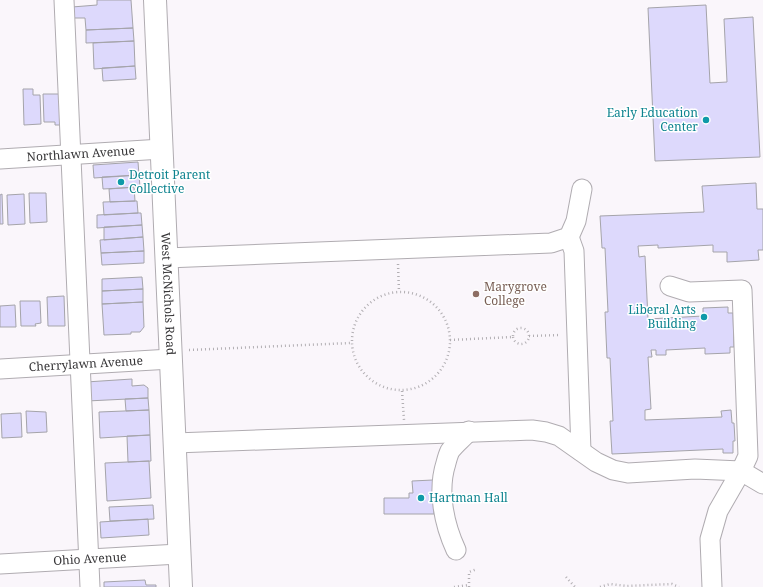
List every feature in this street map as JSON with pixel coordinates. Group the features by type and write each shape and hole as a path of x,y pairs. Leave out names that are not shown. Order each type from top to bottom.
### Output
{"main road":[{"name":"West McNichols Road","path":"155,0 166,258 180,355 174,443 181,587"}],"street":[{"path":"64,0 90,587"},
{"name":"Northlawn Avenue","path":"0,158 162,149"},
{"path":"581,451 574,251 569,236 576,221 582,190"},
{"path":"166,258 397,248 541,244 551,243 569,236"},
{"path":"670,286 689,292 742,290 748,456 718,511 710,539 712,587"},
{"name":"Cherrylawn Avenue","path":"0,369 80,365 180,355"},
{"path":"174,443 469,431 532,430 559,436 596,462 613,470 628,473 695,469 741,471 763,484"},
{"path":"456,550 451,539 444,513 442,484 443,472 450,452 469,431"},
{"name":"Ohio Avenue","path":"0,564 180,554"}],"path":[{"path":"397,248 399,292"},
{"path":"399,292 422,296 434,305 440,311 447,324 450,340 448,355 437,375 424,385 402,391 380,386 367,378 354,358 351,343 353,328 364,308 376,298 399,292"},
{"path":"521,328 526,329 529,336 526,343 520,344 515,342 513,337 516,330 521,328"},
{"path":"529,336 578,334"},
{"path":"450,340 513,337"},
{"path":"180,355 351,343"},
{"path":"402,391 404,434"},
{"path":"454,587 469,586 469,572 477,569"},
{"path":"566,577 575,587"},
{"path":"600,587 610,584 627,586 672,584 679,587"}],"building":[{"path":"97,0 131,0 133,28 86,30 85,18 72,18 72,7 97,5"},
{"name":"Early Education Center","path":"706,5 710,83 727,82 724,19 753,17 760,157 655,161 648,8"},
{"path":"133,28 134,41 86,43 86,30"},
{"path":"134,41 135,66 94,69 93,43"},
{"path":"135,66 136,79 103,81 102,68"},
{"path":"23,89 33,89 33,95 40,95 41,124 24,125"},
{"path":"43,94 60,94 61,125 55,125 55,122 44,122"},
{"path":"138,162 139,175 94,178 93,165"},
{"name":"Detroit Parent Collective","path":"139,175 140,187 103,189 102,177"},
{"name":"Liberal Arts Building","path":"756,183 757,209 763,209 763,250 758,250 759,260 727,262 727,252 713,252 713,245 658,248 658,245 638,246 639,257 645,256 648,319 703,316 703,308 728,307 728,313 733,313 734,347 730,347 730,353 705,354 705,348 666,350 666,355 656,355 656,350 651,350 652,357 648,357 651,409 645,410 645,420 722,417 721,411 731,410 732,423 734,423 735,441 733,441 733,453 723,453 723,449 612,454 610,421 613,421 610,358 607,358 605,312 608,312 605,248 602,248 600,216 704,212 702,186"},
{"path":"134,187 135,201 110,202 109,189"},
{"path":"29,193 46,193 47,222 30,223"},
{"path":"2,194 3,224 0,224 0,195"},
{"path":"24,194 25,224 8,225 7,195"},
{"path":"137,201 138,213 104,215 103,202"},
{"path":"141,213 142,225 97,228 97,215"},
{"path":"142,225 143,237 104,240 104,227"},
{"path":"143,237 144,251 101,253 100,240"},
{"path":"144,251 144,263 102,265 101,253"},
{"path":"142,277 143,289 102,291 102,279"},
{"path":"143,289 143,302 102,304 102,291"},
{"path":"64,296 65,326 48,326 47,297"},
{"path":"20,301 40,301 41,323 35,324 36,326 21,326"},
{"path":"143,302 144,327 140,332 131,332 131,334 104,335 102,304"},
{"path":"15,305 16,327 0,327 0,306"},
{"path":"132,379 132,386 144,385 148,388 148,398 87,401 86,382"},
{"path":"148,398 149,410 126,411 125,399"},
{"path":"149,410 150,435 100,438 99,412"},
{"path":"26,411 46,412 47,432 27,433"},
{"path":"21,413 22,437 2,438 1,414"},
{"path":"150,435 151,461 128,462 127,436"},
{"path":"149,461 151,498 107,501 105,463"},
{"name":"Hartman Hall","path":"433,480 434,514 384,514 384,498 409,498 409,493 413,493 412,481"},
{"path":"153,505 154,519 110,521 109,507"},
{"path":"148,519 149,535 101,538 100,522"},
{"path":"145,580 146,585 156,585 156,587 104,587 104,582"}],"place":[{"name":"Early Education Center","path":"706,120"},
{"name":"Detroit Parent Collective","path":"121,182"},
{"name":"Marygrove College","path":"476,294"},
{"name":"Liberal Arts Building","path":"704,317"},
{"name":"Hartman Hall","path":"421,498"}]}
